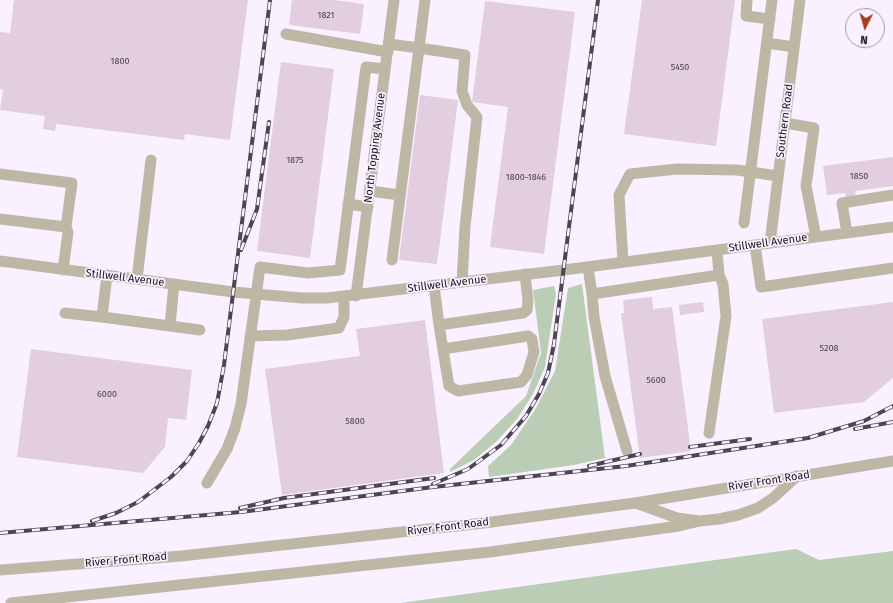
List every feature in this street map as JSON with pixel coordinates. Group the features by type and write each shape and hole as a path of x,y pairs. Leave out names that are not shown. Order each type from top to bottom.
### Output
{"street":[{"name":"North Topping Avenue","path":"356,296 394,0"},
{"path":"392,260 425,0"},
{"path":"748,0 746,16 770,19"},
{"path":"744,223 772,0"},
{"name":"Southern Road","path":"770,243 800,0"},
{"path":"286,34 388,48 419,48 465,55 462,92 467,105 477,117 465,227 462,282"},
{"path":"767,43 794,47"},
{"path":"207,483 227,449 235,428 241,404 260,267 308,273 340,270 366,67 385,69"},
{"path":"785,122 814,128 806,186 816,237"},
{"path":"358,130 377,133"},
{"path":"137,279 151,160"},
{"path":"623,262 619,195 630,174 677,169 750,171 778,176"},
{"path":"0,174 72,183 66,227 68,232 63,270"},
{"path":"370,191 400,195"},
{"path":"847,233 842,203 893,195"},
{"path":"348,204 368,207"},
{"path":"0,219 66,227"},
{"name":"Stillwell Avenue","path":"0,261 256,294 302,298 344,297 893,227"},
{"path":"755,245 761,287 893,268"},
{"path":"709,434 726,316 723,284 719,275 717,250"},
{"path":"588,267 592,294 591,300 605,376 627,451"},
{"path":"439,325 523,313 527,310 525,274"},
{"path":"102,317 107,275"},
{"path":"592,294 719,275"},
{"path":"170,326 174,284"},
{"path":"434,286 448,386 458,391 521,382 527,375 534,352 532,339 528,336 443,349"},
{"path":"250,336 287,335 339,328 344,317 344,297"},
{"path":"65,313 200,330"},
{"name":"River Front Road","path":"0,570 181,556 333,541 635,502 893,461"},
{"path":"11,603 490,552 679,526 738,515 758,508 773,498 797,476"},
{"path":"635,502 677,518 700,521"}],"green space":[{"path":"582,284 605,458 574,465 489,477 488,466 511,445 536,408 555,371 568,288"},
{"path":"554,286 556,294 545,367 533,394 517,419 497,441 474,460 450,472 450,469 526,396 541,353 533,290"},
{"path":"796,549 819,560 893,551 893,603 400,603"}],"building":[{"path":"14,0 248,0 230,140 185,134 184,140 56,124 55,131 43,129 45,116 0,110 3,90 0,89 0,32 10,33"},
{"path":"292,0 334,0 364,4 360,34 289,25"},
{"path":"642,0 735,0 716,146 624,134"},
{"path":"485,1 575,12 544,254 490,247 508,107 472,102"},
{"path":"281,62 334,69 310,258 257,251"},
{"path":"420,95 458,100 437,264 399,260"},
{"path":"893,157 893,186 855,191 856,197 846,198 845,193 827,195 823,166"},
{"path":"652,297 653,309 672,307 691,451 640,458 621,313 624,313 623,300"},
{"path":"703,302 704,312 680,315 679,305"},
{"path":"893,302 893,378 864,402 774,413 762,319"},
{"path":"425,320 444,473 282,495 265,369 360,356 356,329"},
{"path":"31,349 192,370 186,420 168,418 165,447 143,473 17,457"}],"railway":[{"path":"92,521 116,513 138,502 171,477 187,461 199,443 208,426 217,403 224,365 270,0"},
{"path":"433,484 468,469 501,445 526,416 539,394 548,373 554,344 598,0"},
{"path":"241,250 257,209 269,122"},
{"path":"0,533 241,512 433,487 626,466 808,438 864,421 893,406"},
{"path":"855,429 893,422"},
{"path":"690,447 750,439"},
{"path":"589,466 640,454"},
{"path":"240,508 284,498 434,478"}]}
